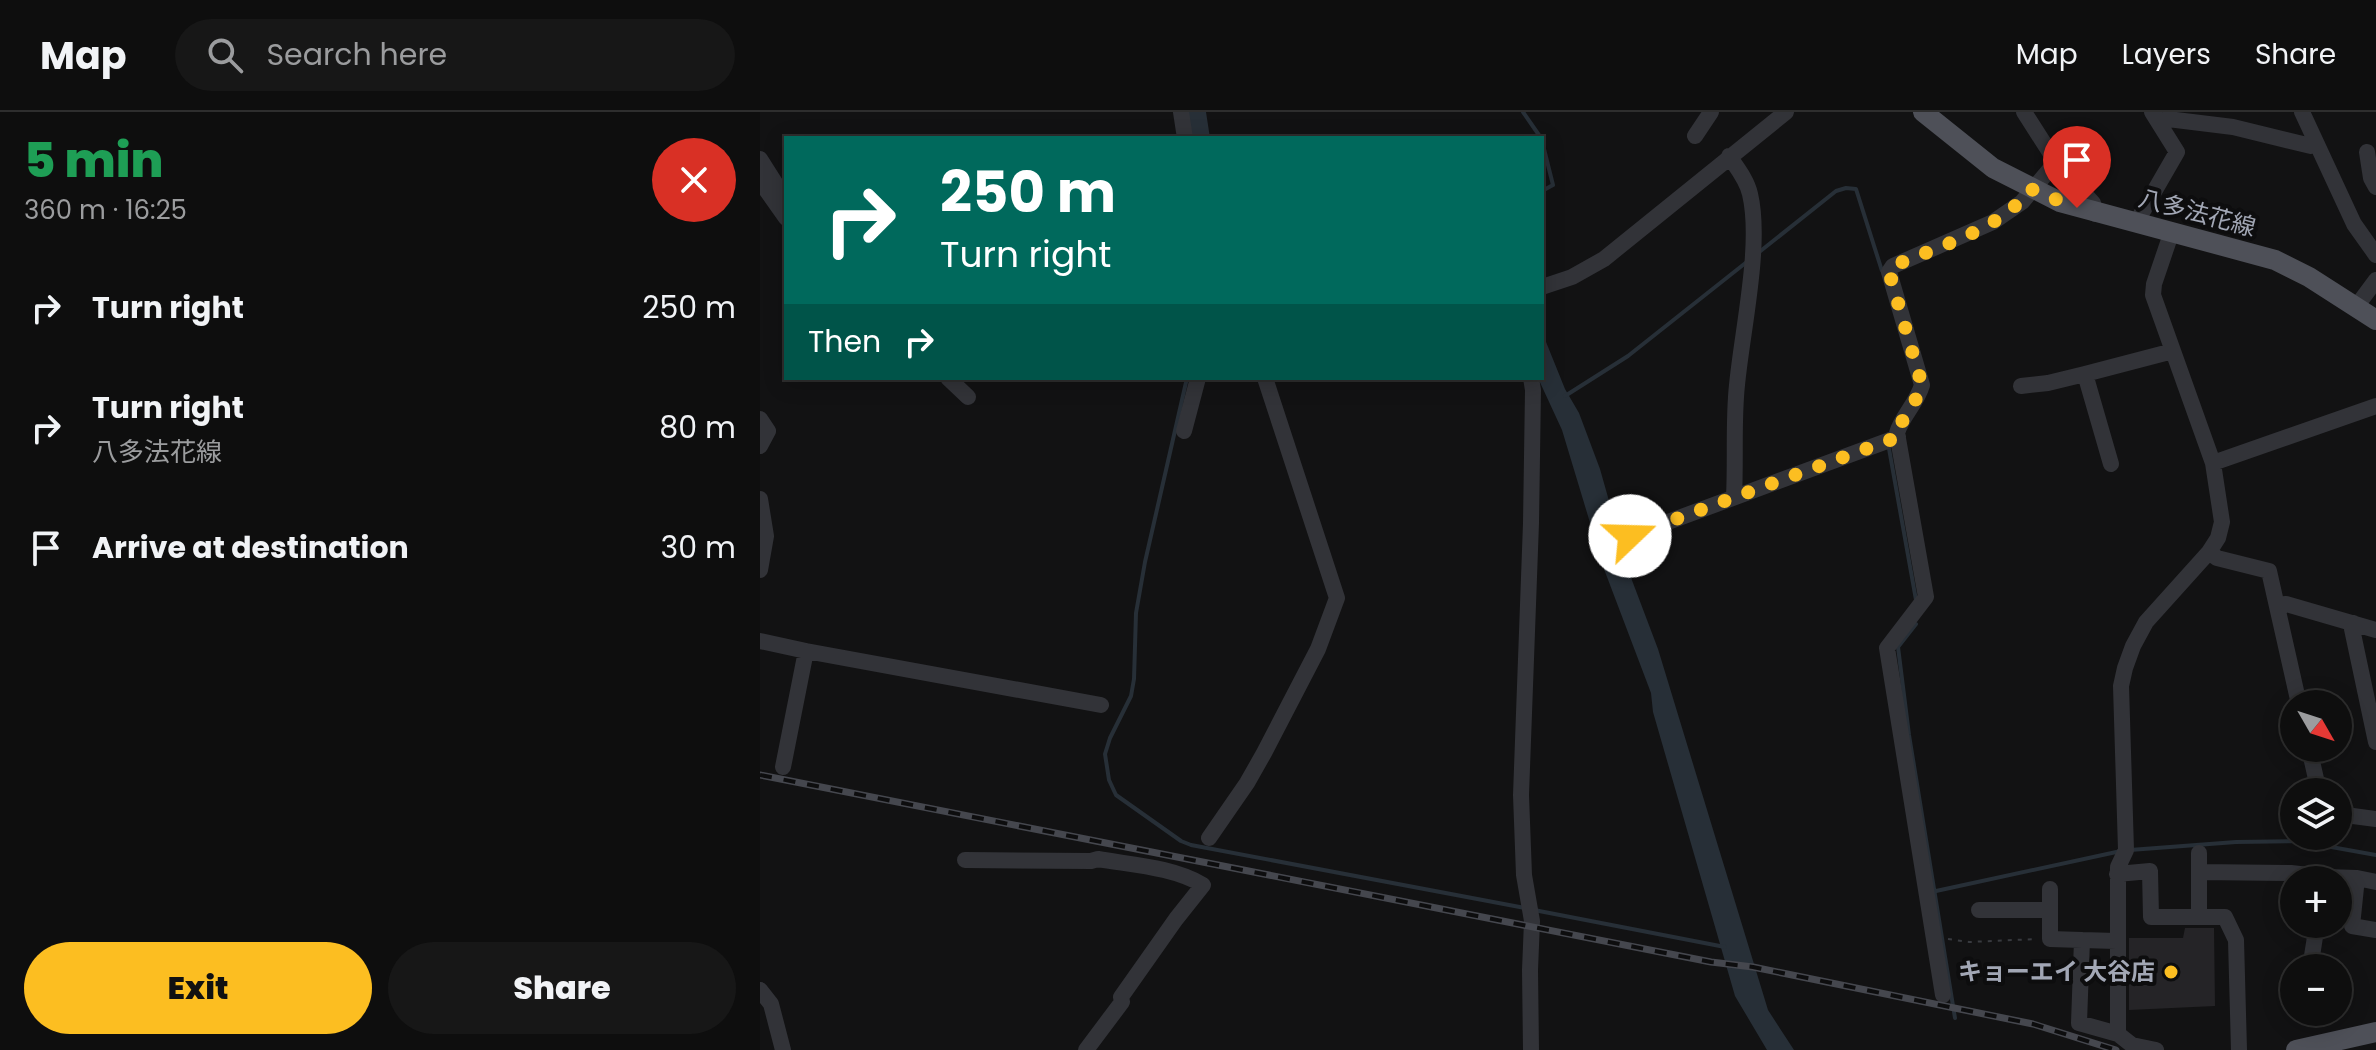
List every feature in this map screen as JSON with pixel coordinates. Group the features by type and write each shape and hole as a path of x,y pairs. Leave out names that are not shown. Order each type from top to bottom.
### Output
{"main road":[{"name":"八多法花線","path":"1923,112 1993,168 2031,189 2095,214 2172,231 2275,260 2309,277 2376,320"},
{"path":"2296,1050 2376,1032"}],"street":[{"path":"1181,112 1185,136"},
{"path":"1544,286 1572,277 1604,259 1786,112"},
{"path":"2024,112 2056,162 2093,203 2095,214"},
{"path":"2302,112 2354,224 2376,255"},
{"path":"1695,136 1709,113"},
{"path":"2156,116 2233,127 2311,146 2317,144"},
{"path":"2136,223 2177,152 2156,116"},
{"path":"2367,152 2371,178 2376,187"},
{"path":"1729,156 1751,195 1752,226 1750,276 1736,388 1734,496"},
{"path":"760,159 784,210"},
{"path":"1943,995 1887,648 1926,597 1892,439 1919,396 1922,385 1889,272 1893,266 1993,222 2022,202 2056,162"},
{"path":"760,181 784,211"},
{"path":"2118,1034 2117,874 2126,850 2121,686 2133,646 2146,622 2209,552 2218,538 2222,522 2213,463 2153,295 2172,231"},
{"path":"2356,307 2376,280"},
{"path":"2021,386 2048,383 2173,351"},
{"path":"2085,374 2111,464"},
{"path":"950,380 968,397"},
{"path":"1184,431 1197,380"},
{"path":"1209,838 1264,753 1318,649 1337,598 1266,380"},
{"path":"1531,380 1533,465 1521,795 1524,875 1532,940 1531,1050"},
{"path":"2213,463 2376,406"},
{"path":"760,419 768,431 760,446"},
{"path":"1630,536 1892,439"},
{"path":"760,499 766,536 760,570"},
{"path":"2209,552 2217,558 2269,571 2296,690"},
{"path":"2277,605 2286,604 2376,630"},
{"path":"2353,623 2376,742"},
{"path":"760,641 1101,705"},
{"path":"783,767 806,651"},
{"path":"2352,816 2376,819"},
{"path":"2199,853 2199,917"},
{"path":"965,860 1098,859 1164,871 1192,878 1203,885 1086,1050"},
{"path":"2117,874 2150,871 2151,917 2225,917 2236,940 2239,1050"},
{"path":"2199,872 2280,873"},
{"path":"2352,878 2376,882"},
{"path":"2357,878 2352,926 2376,930"},
{"path":"2050,889 2050,939 2116,941"},
{"path":"1979,910 2050,910"},
{"path":"2082,940 2079,1023 2118,1034 2132,1045 2156,1050"},
{"path":"760,990 771,1004 783,1050"}],"path":[{"path":"1949,939 1969,942 2050,939"}],"shaded area":[{"path":"1188,112 1206,112 1210,136 1192,136"},
{"path":"1544,337 1565,389 1579,413 1600,469 1630,575 1658,649 1768,1010 1794,1050 1767,1050 1735,996 1653,712 1651,693 1604,569 1562,430 1539,380 1544,380"}],"building":[{"name":"キョーエイ 大谷店","path":"2185,928 2214,928 2215,1006 2129,1010 2129,938 2183,938"}],"waterway":[{"path":"1523,112 1540,136"},
{"path":"1544,149 1553,185 1544,190"},
{"path":"1758,253 1836,191 1856,189 1882,271"},
{"path":"1565,396 1628,356 1748,261"},
{"path":"1187,380 1136,613 1131,696 1105,754 1109,780 1116,795 1191,845 1525,908"},
{"path":"1888,443 1916,600"},
{"path":"1916,624 1898,647 1909,735 1955,1018"},
{"path":"2130,850 2298,841 2376,855"},
{"path":"1936,891 2121,851"},
{"path":"1534,910 1725,947"}],"railway":[{"path":"760,775 1711,962 1753,967 2033,1024 2116,1050"}],"place":[{"name":"キョーエイ 大谷店","path":"2171,972"}],"route":[{"path":"1630,536 1898,437 1900,424 1919,396 1922,385 1889,272 1893,266 1993,222 2022,202 2031,189 2077,208"}]}
